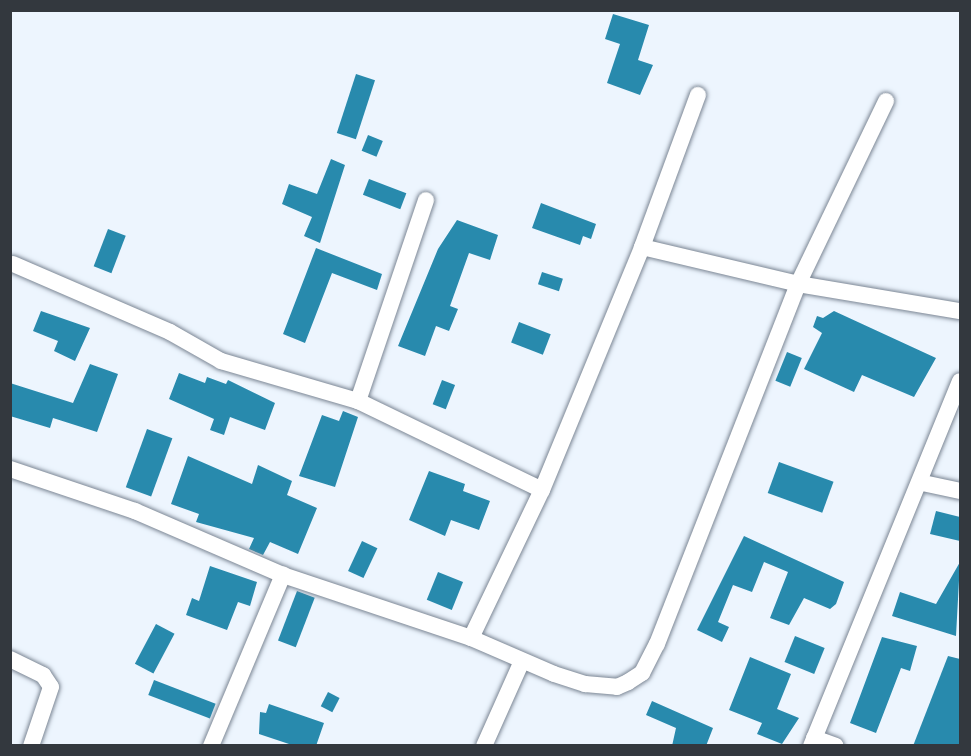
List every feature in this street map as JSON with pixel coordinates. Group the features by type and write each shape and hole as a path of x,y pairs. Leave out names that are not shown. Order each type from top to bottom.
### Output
{"street":[{"path":"471,638 542,490 642,247 698,95"},
{"path":"10,469 135,511 283,575 471,638 522,661 585,684 617,687 642,673 798,284 886,101"},
{"path":"358,402 426,200"},
{"path":"642,247 798,284 960,311"},
{"path":"14,264 170,332 220,361 358,402 542,490"},
{"path":"836,746 812,742 923,483 960,381"},
{"path":"923,483 960,491"},
{"path":"211,746 283,575"},
{"path":"10,659 44,675 51,687 32,746"},
{"path":"483,746 522,661"}],"building":[{"path":"613,14 649,25 638,60 653,65 640,95 607,83 620,44 605,39"},
{"path":"356,74 375,80 356,139 337,133"},
{"path":"368,135 383,141 376,157 362,151"},
{"path":"331,159 345,165 320,243 304,236 312,217 282,204 289,184 317,194"},
{"path":"369,179 406,193 400,209 363,195"},
{"path":"541,203 596,224 591,239 583,236 580,245 532,228"},
{"path":"457,220 498,235 490,260 469,253 450,306 458,309 449,331 436,326 425,356 398,346 438,249"},
{"path":"108,229 126,236 111,273 94,266"},
{"path":"316,248 382,274 377,290 332,273 305,343 283,334"},
{"path":"542,272 563,279 559,291 538,284"},
{"path":"41,311 90,328 75,361 54,351 58,341 33,331"},
{"path":"834,311 936,358 914,397 862,375 854,392 804,369 822,333 813,327 817,316 823,318"},
{"path":"519,322 551,334 543,355 511,343"},
{"path":"787,352 802,358 790,387 775,381"},
{"path":"90,364 118,374 97,432 53,418 50,428 10,416 10,383 73,403"},
{"path":"179,373 205,383 207,377 226,384 228,380 275,403 265,430 230,417 224,435 210,430 214,419 169,399"},
{"path":"442,380 455,385 446,409 433,404"},
{"path":"343,411 358,417 335,487 299,476 322,415 339,421"},
{"path":"147,429 172,438 151,496 126,487"},
{"path":"188,456 252,484 258,465 292,481 287,495 317,508 298,554 270,542 263,555 249,549 254,538 196,522 199,514 171,504"},
{"path":"779,462 834,482 822,513 768,493"},
{"path":"429,471 465,484 463,491 490,501 479,530 451,520 445,536 409,520"},
{"path":"936,511 960,517 960,541 930,534"},
{"path":"744,536 844,582 836,604 830,609 804,598 789,625 770,618 788,572 764,562 752,592 733,585 718,622 729,627 722,642 697,630"},
{"path":"362,541 377,548 363,578 348,571"},
{"path":"960,562 956,636 892,616 900,592 936,604"},
{"path":"210,566 257,582 250,606 238,602 227,630 186,615 192,598 199,601"},
{"path":"438,572 463,582 452,610 427,600"},
{"path":"297,591 315,598 296,647 278,640"},
{"path":"156,624 175,634 153,674 135,664"},
{"path":"795,636 825,648 814,674 785,662"},
{"path":"882,637 917,646 910,671 901,668 876,733 850,723"},
{"path":"948,656 960,659 960,746 913,746"},
{"path":"750,657 791,674 777,709 799,718 782,744 757,734 762,723 729,710"},
{"path":"154,680 216,704 210,719 148,695"},
{"path":"328,692 340,698 332,712 321,706"},
{"path":"652,701 713,728 706,746 672,746 676,728 646,715"},
{"path":"269,704 324,723 316,746 295,746 259,734 260,712 266,713"}]}
